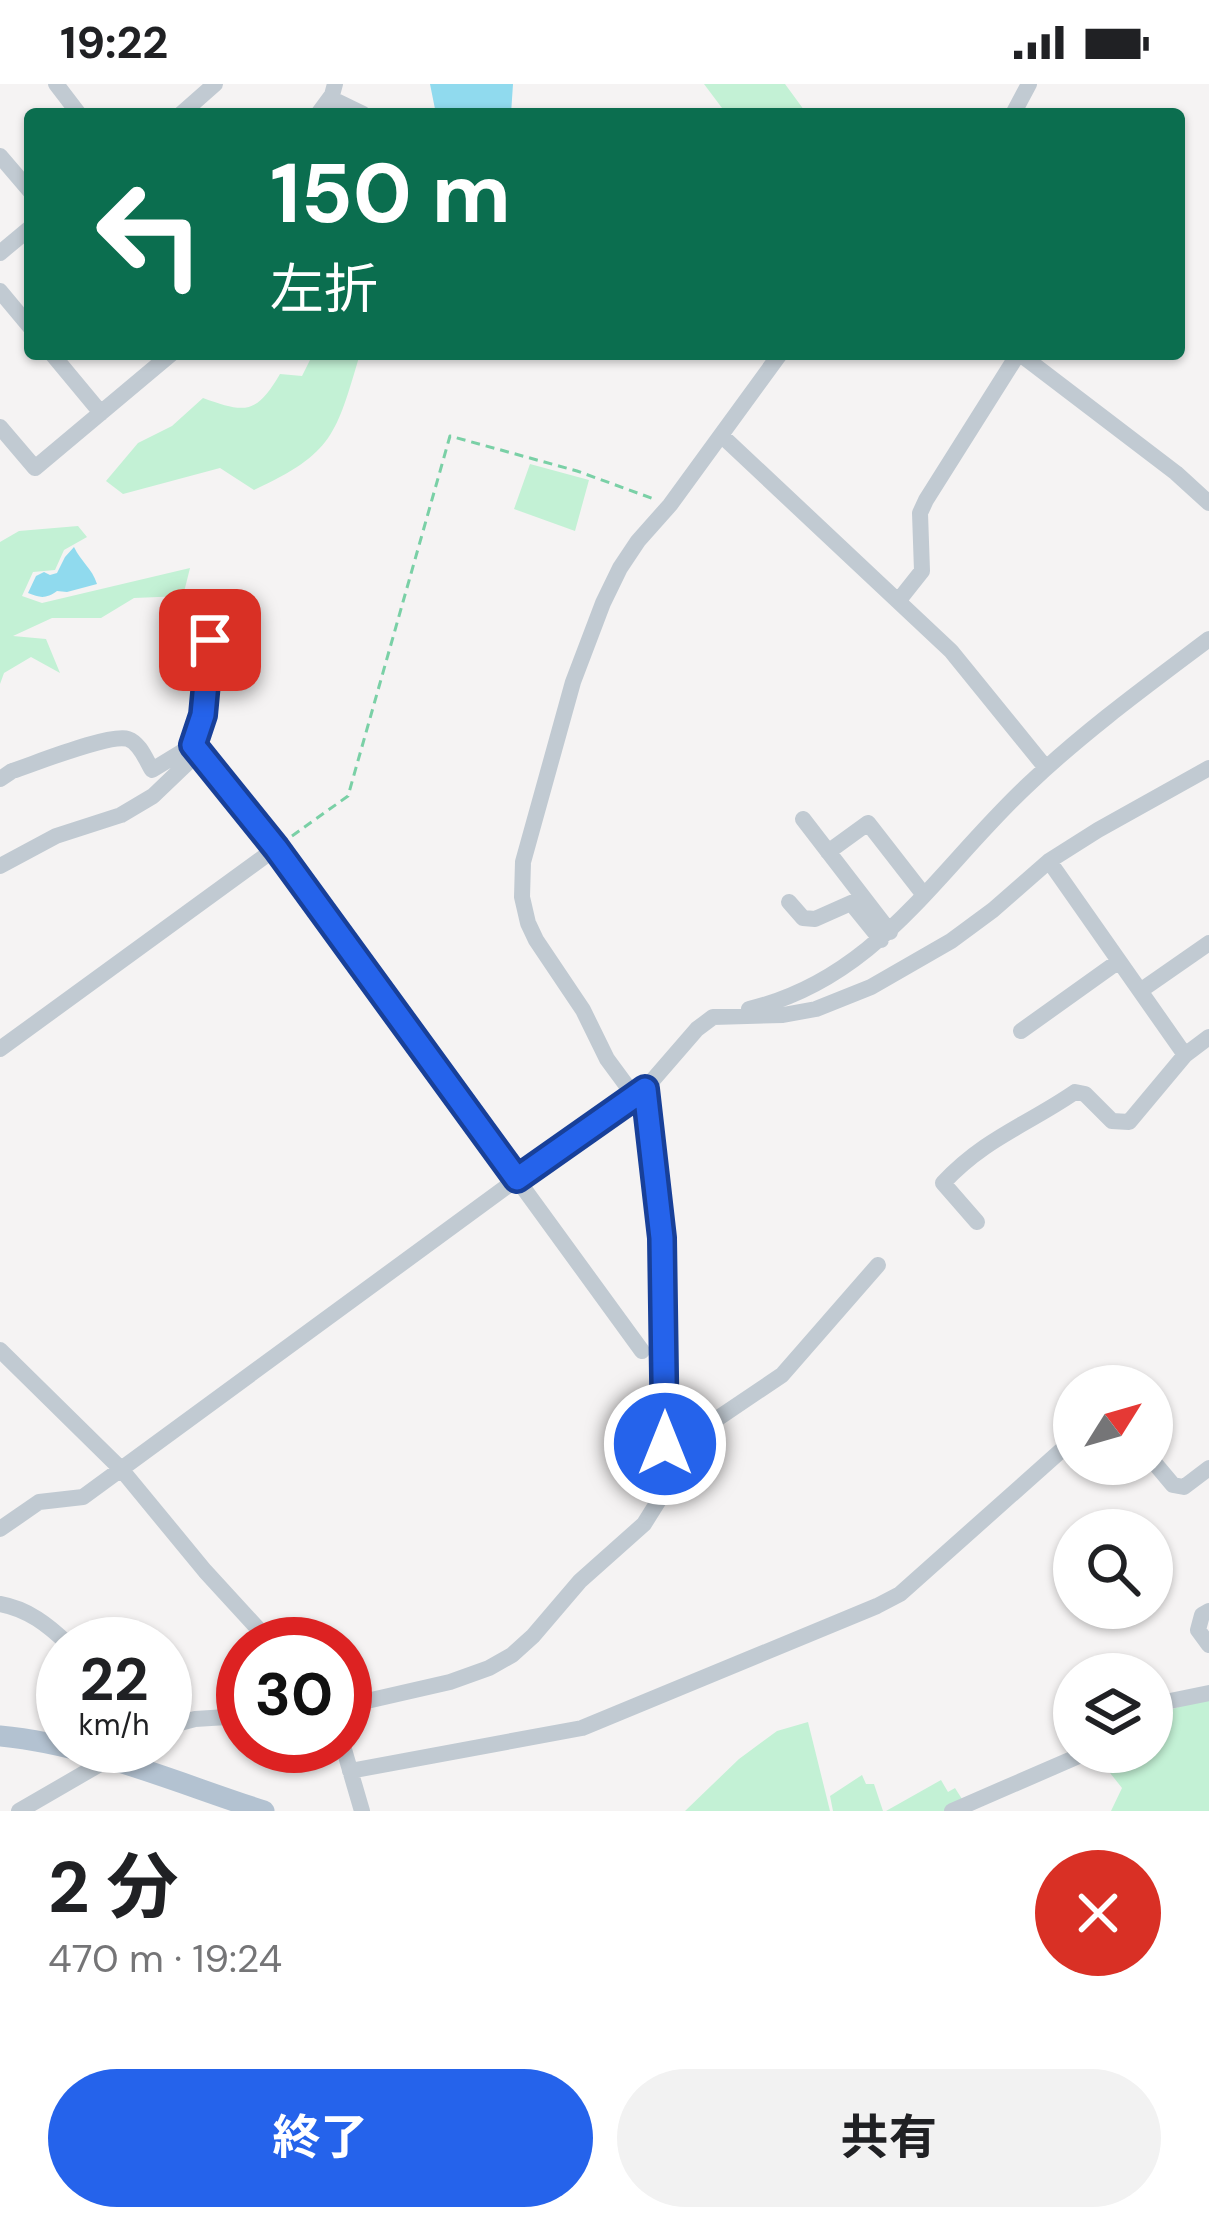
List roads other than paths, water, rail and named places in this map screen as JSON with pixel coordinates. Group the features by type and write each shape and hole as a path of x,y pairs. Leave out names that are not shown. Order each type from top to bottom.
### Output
{"main road":[{"path":"0,1736 36,1740"},
{"path":"161,1773 264,1811"}],"street":[{"path":"56,84 75,108"},
{"path":"189,108 215,84"},
{"path":"0,156 24,184"},
{"path":"0,253 24,233"},
{"path":"0,291 24,321"},
{"path":"57,360 101,413"},
{"path":"0,427 34,468 164,360"},
{"path":"372,1700 450,1682 512,1655 580,1581 644,1524 659,1500 665,1444 662,1238 640,1093 607,1059 583,1010 536,940 522,897 523,862 573,682 603,603 638,541 777,360"},
{"path":"899,600 922,571 920,514 926,500 1015,360"},
{"path":"1027,360 1209,503"},
{"path":"722,435 951,651 1046,768"},
{"path":"0,1528 39,1502 83,1497 640,1093 713,1017 791,998 885,936 1083,734 1209,639"},
{"path":"0,866 56,836 121,815 153,796 196,748 210,640"},
{"path":"0,779 108,740 126,738 137,745 152,770 196,748"},
{"path":"196,748 276,848 643,1351"},
{"path":"713,1017 783,1016 816,1009 871,987 951,941 1048,861 1209,768"},
{"path":"803,820 885,936"},
{"path":"828,851 868,824 924,895"},
{"path":"0,1049 276,848"},
{"path":"1048,861 1185,1055"},
{"path":"790,902 803,918 815,919 851,903 885,936"},
{"path":"1140,991 1209,944"},
{"path":"1021,1031 1119,962"},
{"path":"977,1222 943,1183 966,1158 1075,1092 1085,1094 1112,1121 1129,1122 1185,1055 1209,1037"},
{"path":"665,1444 699,1431 782,1375 878,1265"},
{"path":"0,1350 122,1468 248,1617"},
{"path":"372,1767 582,1728 877,1606 900,1594 1053,1457"},
{"path":"1173,1485 1184,1487 1209,1468"},
{"path":"0,1604 36,1619"},
{"path":"1209,1611 1202,1615 1198,1630 1209,1645"},
{"path":"1173,1699 1209,1693"},
{"path":"952,1811 1053,1767"},
{"path":"19,1811 88,1773"},
{"path":"351,1773 362,1811"}],"water":[{"path":"430,84 513,84 511,108 435,108"},
{"path":"74,547 97,584 40,597 28,593 36,576 57,573"}]}
